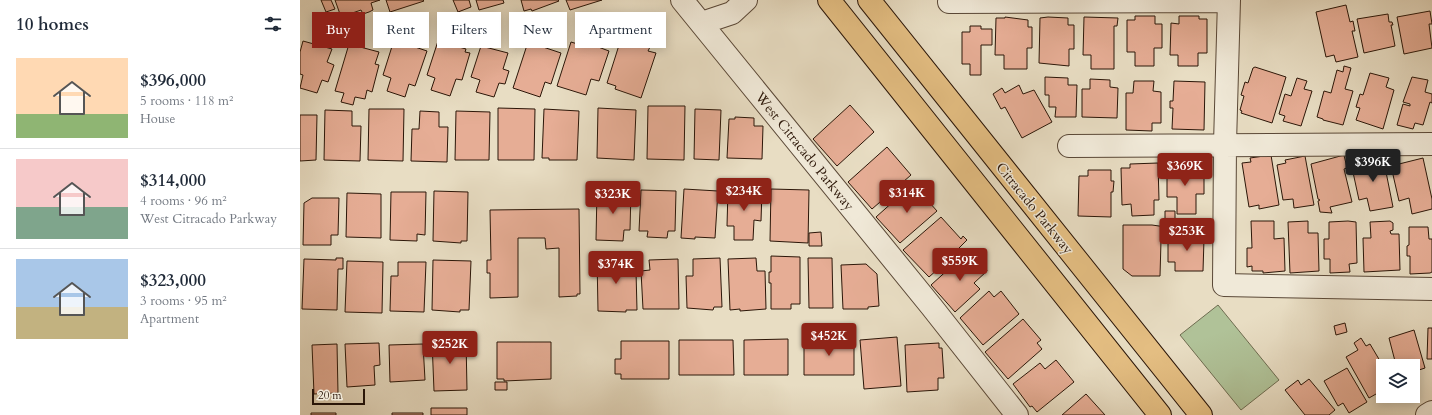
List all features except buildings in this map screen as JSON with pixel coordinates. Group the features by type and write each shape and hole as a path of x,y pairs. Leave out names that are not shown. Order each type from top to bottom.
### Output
{"main road":[{"path":"829,0 1160,415"},
{"name":"Citracado Parkway","path":"869,0 1201,415"}],"street":[{"name":"West Citracado Parkway","path":"682,0 1017,415"},
{"path":"702,23 732,13 746,0"},
{"path":"949,2 1229,1 1225,144 1224,285 1432,289"},
{"path":"1069,146 1432,144"},
{"path":"1427,415 1432,412"}],"green space":[{"path":"1218,305 1279,380 1241,410 1180,335"}]}
